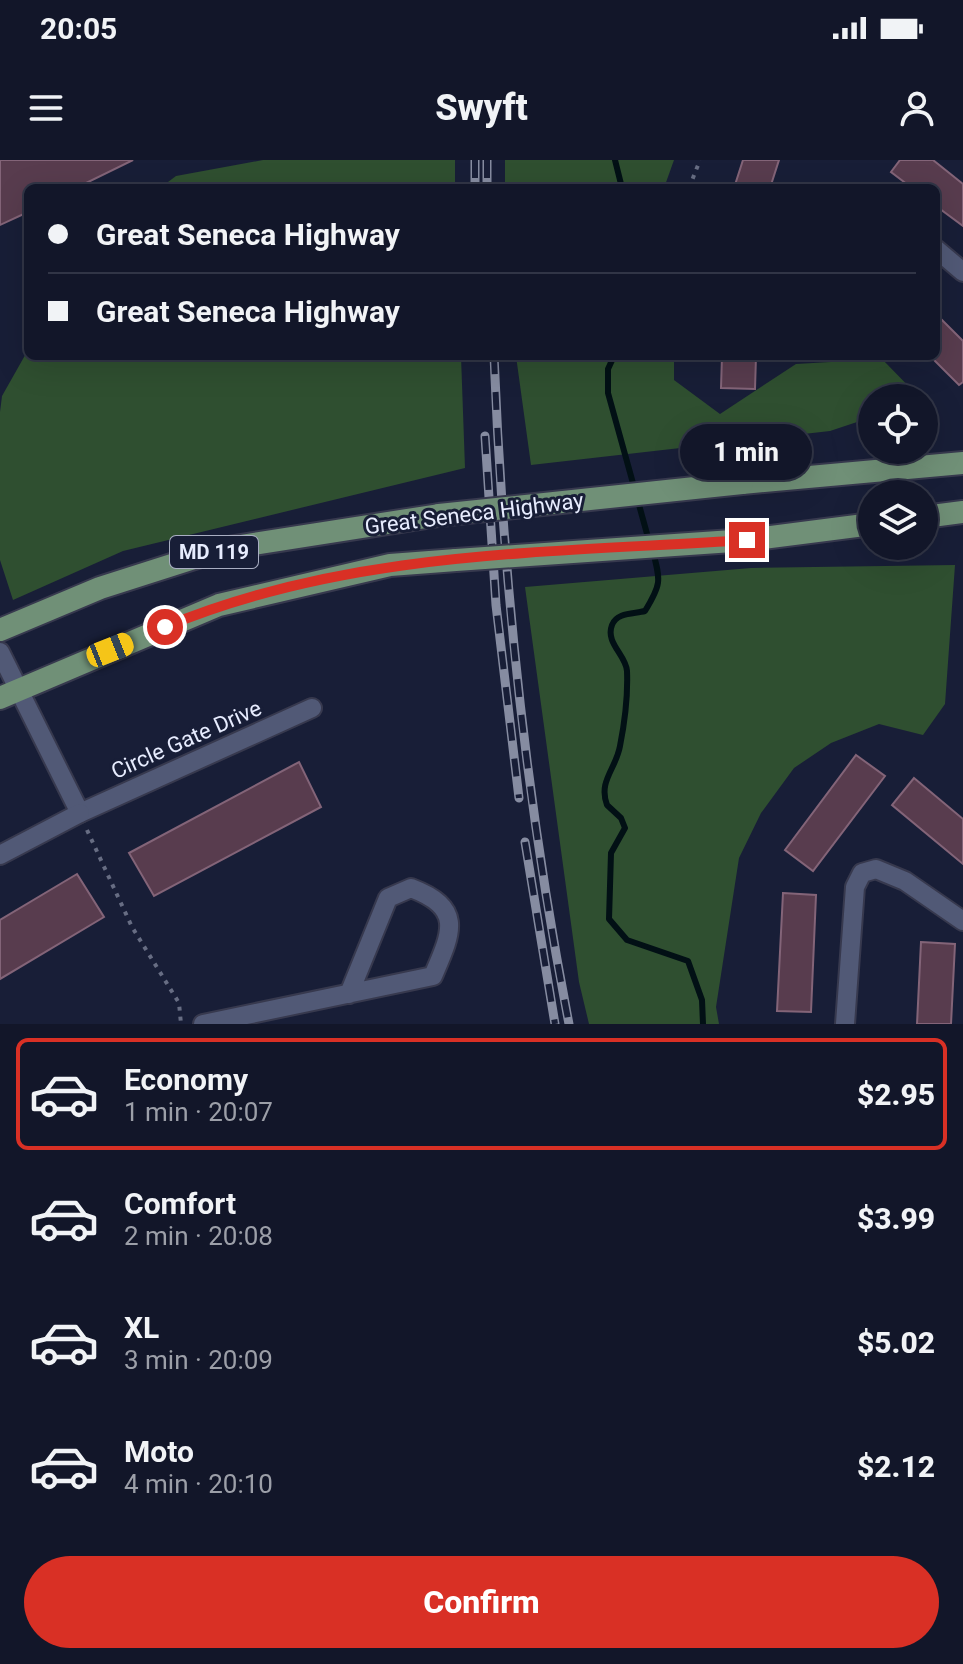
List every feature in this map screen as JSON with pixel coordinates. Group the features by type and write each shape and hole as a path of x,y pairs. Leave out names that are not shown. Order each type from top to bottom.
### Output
{"main road":[{"name":"Great Seneca Highway","path":"0,630 100,588 222,549 439,515 963,463"},
{"path":"938,515 963,512"},
{"name":"Great Seneca Highway","path":"8,693 219,605 390,565 747,540 858,526"}],"street":[{"path":"940,252 963,272"},
{"path":"0,652 8,693 80,813"},
{"name":"Circle Gate Drive","path":"0,855 80,813 312,708"},
{"path":"845,1024 855,887 862,873 876,869 905,881 963,921"},
{"path":"203,1024 349,994 433,976 447,944 449,919 437,897 411,888 388,898 349,994"}],"path":[{"path":"691,184 700,160"},
{"path":"80,813 132,927 179,1003 181,1024"}],"green space":[{"path":"263,160 455,160 455,184 165,184 176,176"},
{"path":"505,160 674,160 665,184 505,184"},
{"path":"24,357 24,360 461,360 465,468 123,551 13,600 0,560 2,396"},
{"path":"517,360 674,360 674,380 720,414 796,364 883,360 906,384 858,384 858,422 830,431 531,465"},
{"path":"955,565 945,704 923,735 879,724 831,743 794,768 761,813 739,858 716,1007 719,1024 589,1024 579,982 525,587 751,568"}],"building":[{"path":"0,160 133,160 84,184 24,184 24,214 0,225"},
{"path":"743,160 779,160 771,184 735,184"},
{"path":"900,160 933,160 963,184 963,226 940,209 940,184 907,184 891,172"},
{"path":"940,318 963,341 963,382 959,385 934,360 940,360"},
{"path":"722,360 756,360 755,389 721,388"},
{"path":"856,755 885,776 813,871 785,850"},
{"path":"299,762 321,807 154,896 129,853"},
{"path":"914,778 963,819 963,864 892,805"},
{"path":"77,874 104,917 0,979 0,920"},
{"path":"783,893 816,895 811,1012 777,1011"},
{"path":"921,942 955,944 951,1024 917,1024"}],"waterway":[{"path":"615,160 621,184"},
{"path":"612,360 608,369 608,393 649,541"},
{"path":"653,552 657,589 645,611 618,618 611,631 613,643 626,665 627,680 620,746 605,789 607,805 621,818 625,828 611,853 609,919 627,940 688,961 702,1000 703,1024"}],"railway":[{"path":"475,160 475,184"},
{"path":"487,160 487,184"},
{"path":"494,360 503,524 519,692 540,858 569,1024"},
{"path":"485,436 496,605 519,798"},
{"path":"525,842 555,1024"}],"route":[{"path":"165,627 219,605 323,577 390,565 747,540"}]}
